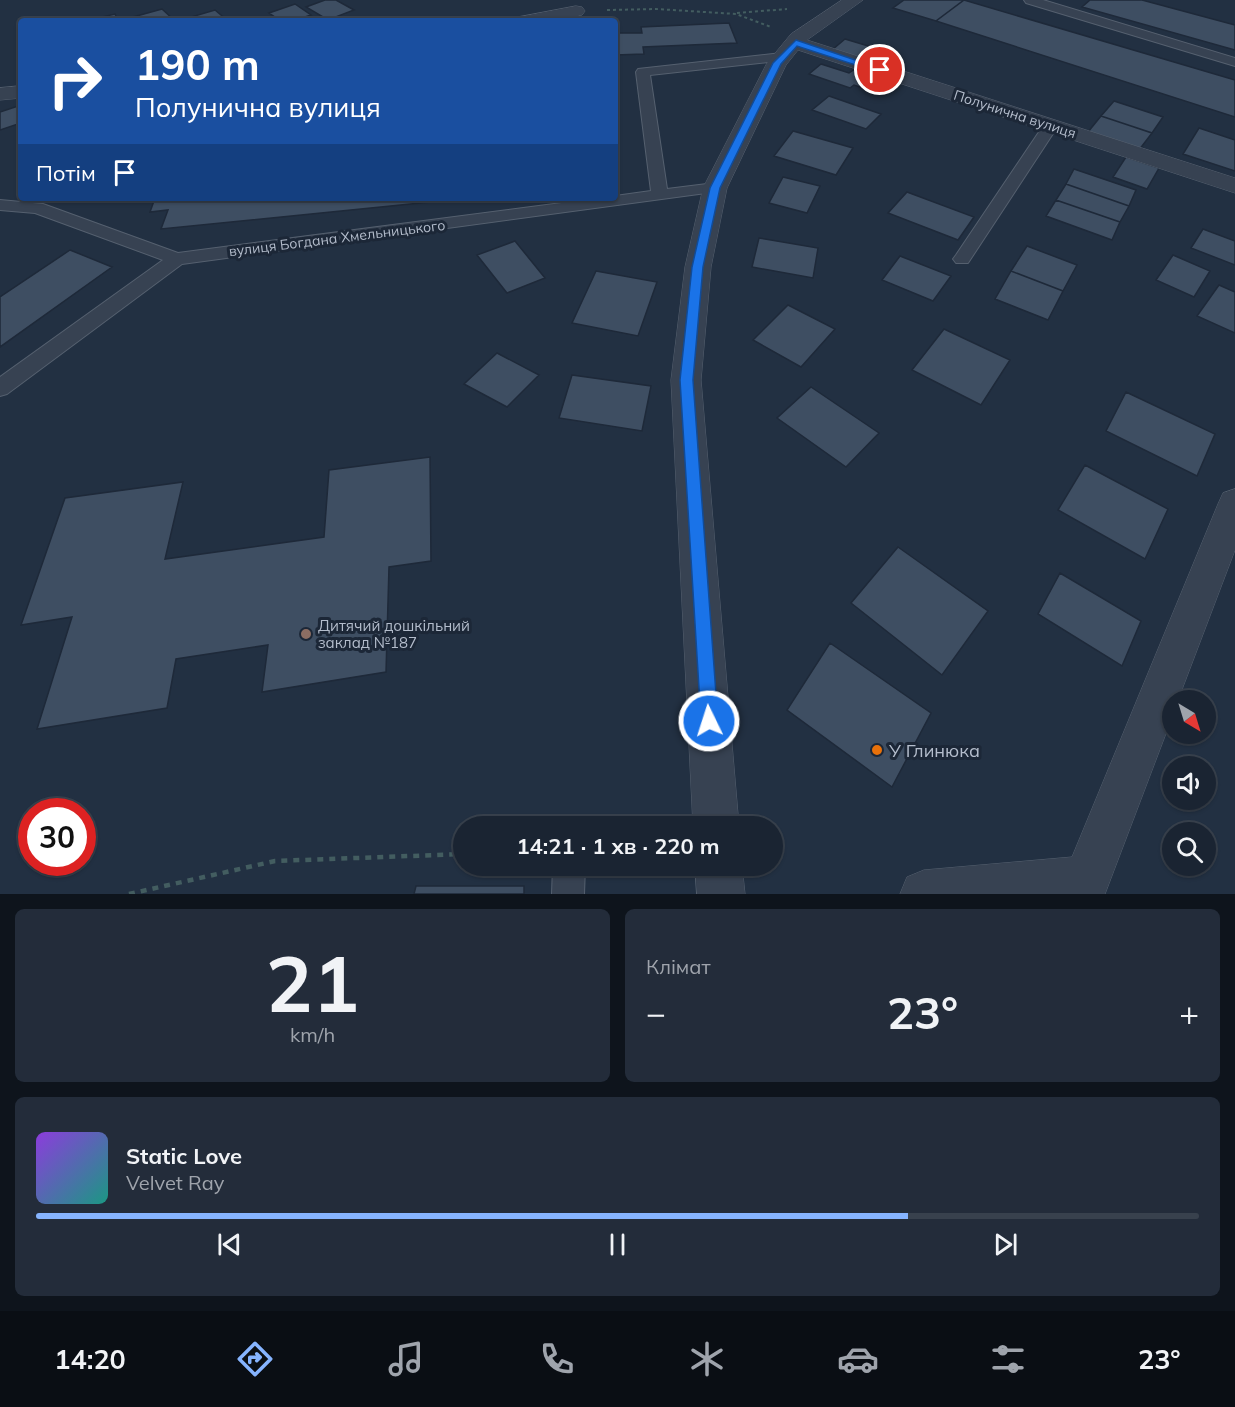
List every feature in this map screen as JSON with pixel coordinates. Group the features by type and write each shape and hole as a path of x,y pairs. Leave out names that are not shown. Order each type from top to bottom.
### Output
{"street":[{"path":"715,816 686,380 698,267 715,188 777,63 792,46 854,0"},
{"path":"541,18 576,11"},
{"name":"Полунична вулиця","path":"792,46 1235,186"},
{"path":"0,94 18,92"},
{"path":"924,894 1088,880 1235,504"},
{"path":"720,876 721,894"}],"lane":[{"path":"1030,0 1235,62"},
{"path":"660,196 643,72 792,46"},
{"path":"962,258 1050,126"},
{"name":"вулиця Богдана Хмельницького","path":"0,388 177,259 715,188"},
{"path":"0,205 37,208 177,259"},
{"path":"568,894 569,876"}],"path":[{"path":"576,11 656,9 736,14 792,46"},
{"path":"129,894 275,861 453,854"}],"building":[{"path":"325,0 336,0 354,10 333,18 325,18 306,7"},
{"path":"904,0 964,0 936,21 893,8"},
{"path":"964,0 1235,80 1235,117 936,21"},
{"path":"1090,0 1142,0 1235,25 1235,50 1082,7"},
{"path":"295,4 311,15 302,18 276,18 269,13"},
{"path":"162,9 172,18 134,18"},
{"path":"215,10 224,18 192,18"},
{"path":"115,14 117,18 98,18"},
{"path":"729,23 737,43 643,47 644,54 618,55 618,33 642,33 641,27"},
{"path":"845,39 875,48 862,59 832,50"},
{"path":"821,64 849,73 855,69 896,83 884,95 854,85 850,88 809,74"},
{"path":"829,96 881,114 866,129 812,110"},
{"path":"1114,101 1163,117 1152,133 1101,116"},
{"path":"18,106 18,124 0,130 0,112"},
{"path":"1101,116 1152,133 1139,150 1088,132"},
{"path":"1199,128 1235,140 1235,171 1183,154"},
{"path":"793,131 853,148 836,175 774,156"},
{"path":"1126,157 1159,168 1147,189 1113,177"},
{"path":"1074,169 1136,190 1129,206 1066,184"},
{"path":"783,177 820,186 807,213 769,203"},
{"path":"1066,184 1129,206 1120,222 1056,200"},
{"path":"907,192 974,217 958,240 888,213"},
{"path":"1056,200 1120,222 1112,240 1046,216"},
{"path":"154,201 440,201 161,229 168,210 150,212"},
{"path":"1203,229 1235,241 1235,265 1191,248"},
{"path":"759,238 818,248 813,278 752,267"},
{"path":"515,241 545,278 507,293 477,255"},
{"path":"1027,246 1077,265 1063,291 1011,271"},
{"path":"70,250 112,267 0,347 0,297"},
{"path":"1173,255 1210,271 1194,297 1156,280"},
{"path":"900,256 951,276 933,301 882,280"},
{"path":"596,271 657,282 638,336 572,323"},
{"path":"1011,271 1063,291 1048,320 995,299"},
{"path":"1219,285 1235,292 1235,333 1197,316"},
{"path":"788,305 835,329 801,367 753,340"},
{"path":"944,329 1010,360 981,405 912,370"},
{"path":"497,353 539,375 507,407 464,384"},
{"path":"572,375 651,386 642,431 559,418"},
{"path":"811,387 879,433 846,467 777,418"},
{"path":"1126,392 1215,434 1197,476 1106,431"},
{"path":"430,457 431,561 389,567 386,672 262,692 268,645 176,659 167,708 37,729 72,617 21,625 65,498 183,482 165,559 324,537 329,470"},
{"path":"1085,465 1168,509 1145,559 1058,510"},
{"path":"898,547 988,611 942,675 851,603"},
{"path":"1060,573 1141,621 1122,666 1038,614"},
{"name":"У Глинюка","path":"830,643 931,713 892,787 787,710"},
{"path":"416,886 524,886 524,894 414,894"}],"place":[{"name":"Дитячий дошкільний заклад №187","path":"306,634"},
{"name":"У Глинюка","path":"877,750"}],"route":[{"path":"709,721 686,380 698,267 715,188 777,63 796,43 880,70"}]}
